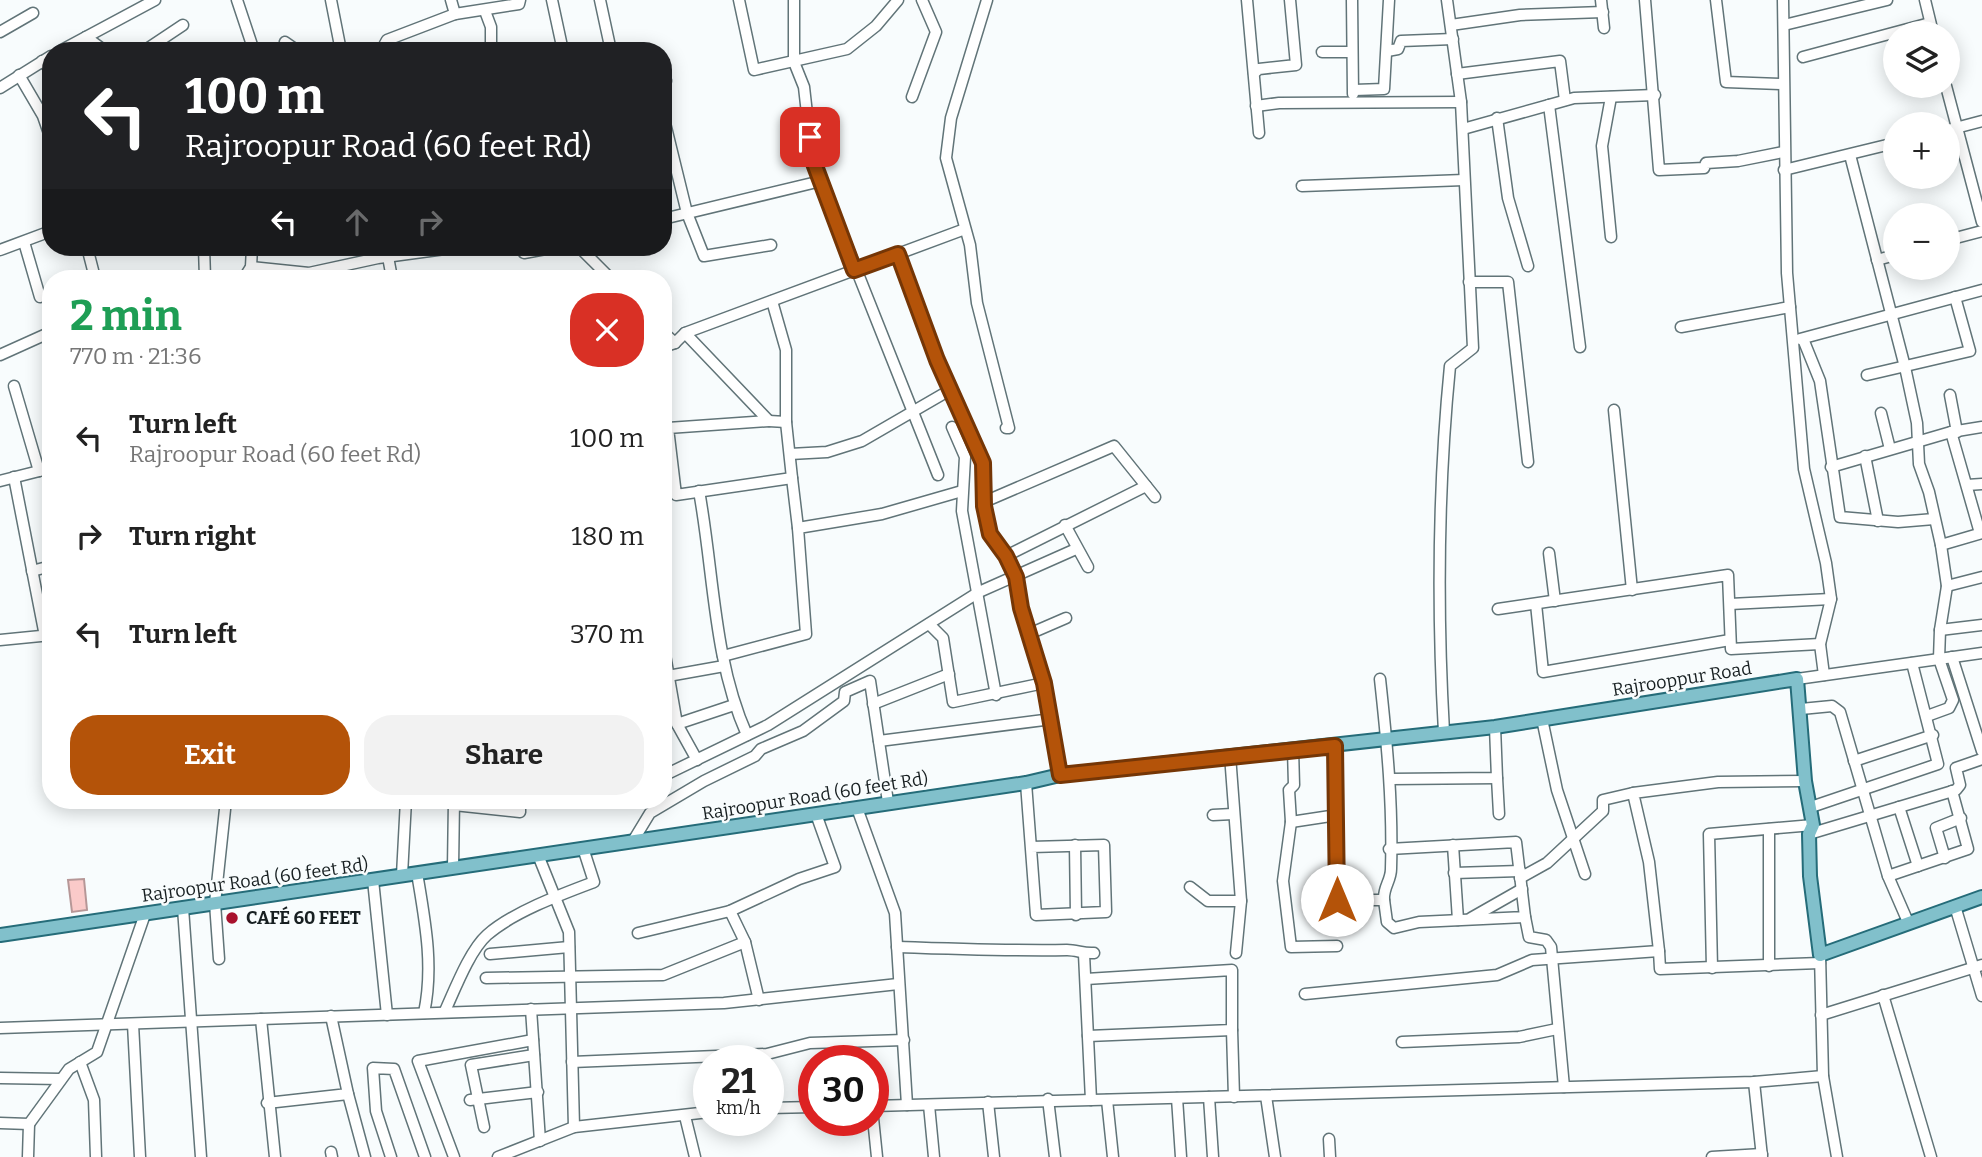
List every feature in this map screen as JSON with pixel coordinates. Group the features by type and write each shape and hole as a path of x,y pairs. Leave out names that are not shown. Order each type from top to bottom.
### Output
{"main road":[{"name":"Rajrooppur Road","path":"1388,740 1496,727 1797,679"},
{"path":"1797,679 1805,781 1811,807 1810,876 1820,959 1908,922 1982,897"},
{"name":"Rajroopur Road (60 feet Rd)","path":"0,935 1026,783 1060,775 1388,740"}],"street":[{"path":"77,42 155,0"},
{"path":"237,0 251,42"},
{"path":"331,0 339,42"},
{"path":"451,0 455,13"},
{"path":"386,42 455,13 485,11 519,4 520,0"},
{"path":"552,0 561,42"},
{"path":"600,0 609,42"},
{"path":"738,0 754,70 846,49 876,26 898,0"},
{"path":"794,0 794,62 804,87 812,158 854,270 938,475"},
{"path":"912,97 936,32 922,0"},
{"path":"987,0 951,118 946,158 965,229 977,303 1002,391 1009,428 1006,428"},
{"path":"1247,0 1259,133"},
{"path":"1254,73 1259,69 1296,65 1290,0"},
{"path":"1352,0 1352,103"},
{"path":"1354,90 1384,89 1389,0"},
{"path":"1444,732 1440,667 1441,453 1450,366 1473,348 1461,102 1447,0"},
{"path":"1601,0 1604,28"},
{"path":"1645,0 1655,95 1659,170 1704,168 1706,163 1738,162 1783,152"},
{"path":"1716,0 1726,82 1783,84"},
{"path":"1783,0 1783,152 1790,307 1798,340 1804,469 1826,563 1831,599 1820,644 1824,675"},
{"path":"1784,25 1845,5 1888,0"},
{"path":"1924,0 1929,21"},
{"path":"485,11 491,27 491,42"},
{"path":"1451,25 1520,15 1602,12"},
{"path":"0,32 33,13"},
{"path":"157,42 183,24"},
{"path":"86,37 93,42"},
{"path":"1387,51 1398,49 1401,41 1453,39"},
{"path":"1804,57 1883,39"},
{"path":"1322,52 1351,52"},
{"path":"0,88 42,61"},
{"path":"1457,74 1560,61 1564,100"},
{"path":"19,75 42,114"},
{"path":"1463,129 1564,100 1655,95"},
{"path":"1611,97 1602,146 1611,237"},
{"path":"1256,106 1279,103 1461,102"},
{"path":"1549,105 1580,347"},
{"path":"1497,118 1508,198 1528,266"},
{"path":"1960,127 1982,121"},
{"path":"1784,170 1883,146"},
{"path":"672,152 687,213 704,256 771,244"},
{"path":"1960,154 1982,222"},
{"path":"1850,155 1889,315 1905,366 1918,441 1919,464 1941,545 1947,586 1940,630 1939,659 1953,700 1949,708 1927,716"},
{"path":"1302,186 1464,180"},
{"path":"672,217 821,181"},
{"path":"672,344 685,333 965,229"},
{"path":"1960,236 1982,230"},
{"path":"0,250 42,235"},
{"path":"24,242 40,297"},
{"path":"898,254 950,390 983,463 984,502 990,534 1006,556 1016,577 1044,683 1060,775"},
{"path":"249,270 251,256"},
{"path":"324,270 395,256"},
{"path":"588,256 602,270"},
{"path":"388,257 390,270"},
{"path":"1877,260 1883,258"},
{"path":"251,267 280,270"},
{"path":"1469,282 1508,282 1528,462"},
{"path":"1798,340 1982,290"},
{"path":"1867,375 1970,351 1955,297"},
{"path":"672,675 806,634 786,422 786,350 772,301"},
{"path":"1681,327 1790,307"},
{"path":"685,333 769,421"},
{"path":"0,355 42,336"},
{"path":"672,340 675,343"},
{"path":"1798,340 1819,381 1840,517 1878,521 1934,519"},
{"path":"14,386 39,471"},
{"path":"790,454 827,452 862,441 950,390"},
{"path":"1941,545 1981,533 1954,432 1950,395"},
{"path":"1614,410 1632,590"},
{"path":"1881,413 1889,449"},
{"path":"672,428 786,422"},
{"path":"1831,467 1918,441 1982,426"},
{"path":"952,428 965,457 962,511 996,695"},
{"path":"984,502 1115,446 1155,497"},
{"path":"1865,456 1878,521"},
{"path":"672,462 676,495 792,478"},
{"path":"0,481 42,470"},
{"path":"14,477 42,611"},
{"path":"1967,485 1982,484"},
{"path":"1006,556 1146,486"},
{"path":"699,491 724,661 734,705 747,735"},
{"path":"797,528 882,514 962,491"},
{"path":"1065,525 1088,568"},
{"path":"672,772 747,735 979,592 1076,549"},
{"path":"1549,553 1555,601"},
{"path":"32,571 42,568"},
{"path":"1498,609 1728,575 1731,649 1820,644"},
{"path":"1947,586 1982,577"},
{"path":"1730,604 1831,599"},
{"path":"1536,604 1543,672 1730,640"},
{"path":"1029,634 1066,618"},
{"path":"929,624 943,638 953,702 1044,683"},
{"path":"1940,630 1982,625"},
{"path":"0,640 42,636"},
{"name":"Rajrooppur Road","path":"1797,679 1982,653"},
{"path":"1952,657 1982,751"},
{"path":"1811,807 1938,764 1933,736 1912,663"},
{"path":"873,704 949,674"},
{"path":"1380,679 1391,779 1391,871 1383,888 1387,922 1394,928 1419,922 1525,917"},
{"path":"672,800 755,756 761,749 803,731 844,701 845,692 870,681 888,802"},
{"path":"672,697 677,724 697,760"},
{"path":"677,724 734,705"},
{"path":"1801,709 1837,707 1888,876 1908,922"},
{"path":"879,741 1052,719"},
{"path":"1542,719 1552,771 1585,874"},
{"path":"1496,727 1499,814"},
{"path":"1854,761 1933,736"},
{"path":"1335,746 1338,815 1337,900 1384,900"},
{"path":"1293,749 1294,785 1289,790 1291,822 1283,881 1292,947 1337,946"},
{"path":"1230,755 1241,901 1236,953"},
{"path":"1712,968 1709,834 1769,829 1811,830 1870,816 1952,791 1960,785 1956,768 1982,760"},
{"path":"1391,779 1497,778"},
{"path":"1463,920 1547,863 1603,811 1603,800 1633,793 1718,782 1805,781"},
{"path":"1026,783 1036,915 1106,912 1104,845 1031,847"},
{"path":"1888,876 1968,849 1952,791"},
{"path":"1633,793 1649,862 1660,970 1769,966 1820,959 1823,1076 1837,1157"},
{"path":"1899,807 1918,866"},
{"path":"857,808 895,913 907,1105"},
{"path":"219,959 215,903 225,809"},
{"path":"402,875 405,809"},
{"path":"453,868 454,809"},
{"path":"504,809 520,809"},
{"path":"633,841 650,813 657,809"},
{"path":"638,933 730,911 799,879 835,867 816,814"},
{"path":"1213,815 1233,814"},
{"path":"1291,822 1338,815"},
{"path":"1945,858 1936,828 1961,818"},
{"path":"1769,829 1769,966"},
{"path":"1389,849 1516,842 1529,937 1546,940 1551,947 1563,1087"},
{"path":"1075,845 1076,915"},
{"path":"1453,845 1454,873 1463,920"},
{"path":"445,1011 486,935 555,897 594,882 583,848"},
{"path":"538,855 569,932 574,1127"},
{"path":"417,873 429,959 429,988 424,1013"},
{"path":"1454,873 1521,880"},
{"path":"373,880 387,1014"},
{"path":"1190,887 1208,901 1241,901"},
{"path":"1955,906 1978,966 1982,996"},
{"path":"183,908 201,1157"},
{"path":"730,911 746,942 759,1000"},
{"path":"27,1157 29,1124 69,1069 97,1052 145,914"},
{"path":"486,978 663,975 746,942"},
{"path":"490,954 569,947"},
{"path":"897,947 1034,952 1071,949 1089,953 1086,979 1091,1100"},
{"path":"1305,994 1497,975 1532,960 1659,951"},
{"path":"1821,1015 1978,966"},
{"path":"1086,979 1232,970 1234,1097"},
{"path":"0,1028 759,1000 898,984"},
{"path":"1883,995 1931,1157"},
{"path":"531,1009 540,1141"},
{"path":"331,1016 348,1094 366,1157"},
{"path":"261,1019 267,1103 275,1157"},
{"path":"134,1024 140,1157"},
{"path":"1402,1042 1519,1037 1558,1029"},
{"path":"1088,1035 1233,1031"},
{"path":"572,1062 767,1054 810,1043 904,1040"},
{"path":"454,1157 418,1061 533,1041"},
{"path":"484,1127 474,1100 471,1065 534,1055"},
{"path":"80,1062 94,1100 96,1157"},
{"path":"391,1157 376,1111 373,1068 394,1069 425,1157"},
{"path":"889,1106 1048,1099 1234,1097 1754,1082 1823,1076"},
{"path":"0,1078 61,1079"},
{"path":"1712,1157 1762,1155 1754,1082"},
{"path":"474,1100 538,1092"},
{"path":"267,1103 348,1094"},
{"path":"1266,1096 1275,1157"},
{"path":"1209,1097 1213,1157"},
{"path":"1177,1098 1181,1157"},
{"path":"1048,1099 1055,1157"},
{"path":"1107,1100 1113,1157"},
{"path":"988,1102 994,1157"},
{"path":"929,1105 934,1157"},
{"path":"498,1157 574,1127 693,1115"},
{"path":"685,1116 695,1157"},
{"path":"0,1123 29,1124"},
{"path":"875,1136 877,1157"},
{"path":"1329,1139 1330,1157"}],"shaded area":[{"path":"84,879 87,910 72,912 68,880"}],"place":[{"name":"CAFÉ 60 FEET","path":"232,918"}],"route":[{"path":"810,137 812,158 854,270 898,254 937,360 983,463 984,506 990,534 1006,556 1016,577 1021,608 1052,719 1060,775 1335,746 1338,815 1337,900"}]}
